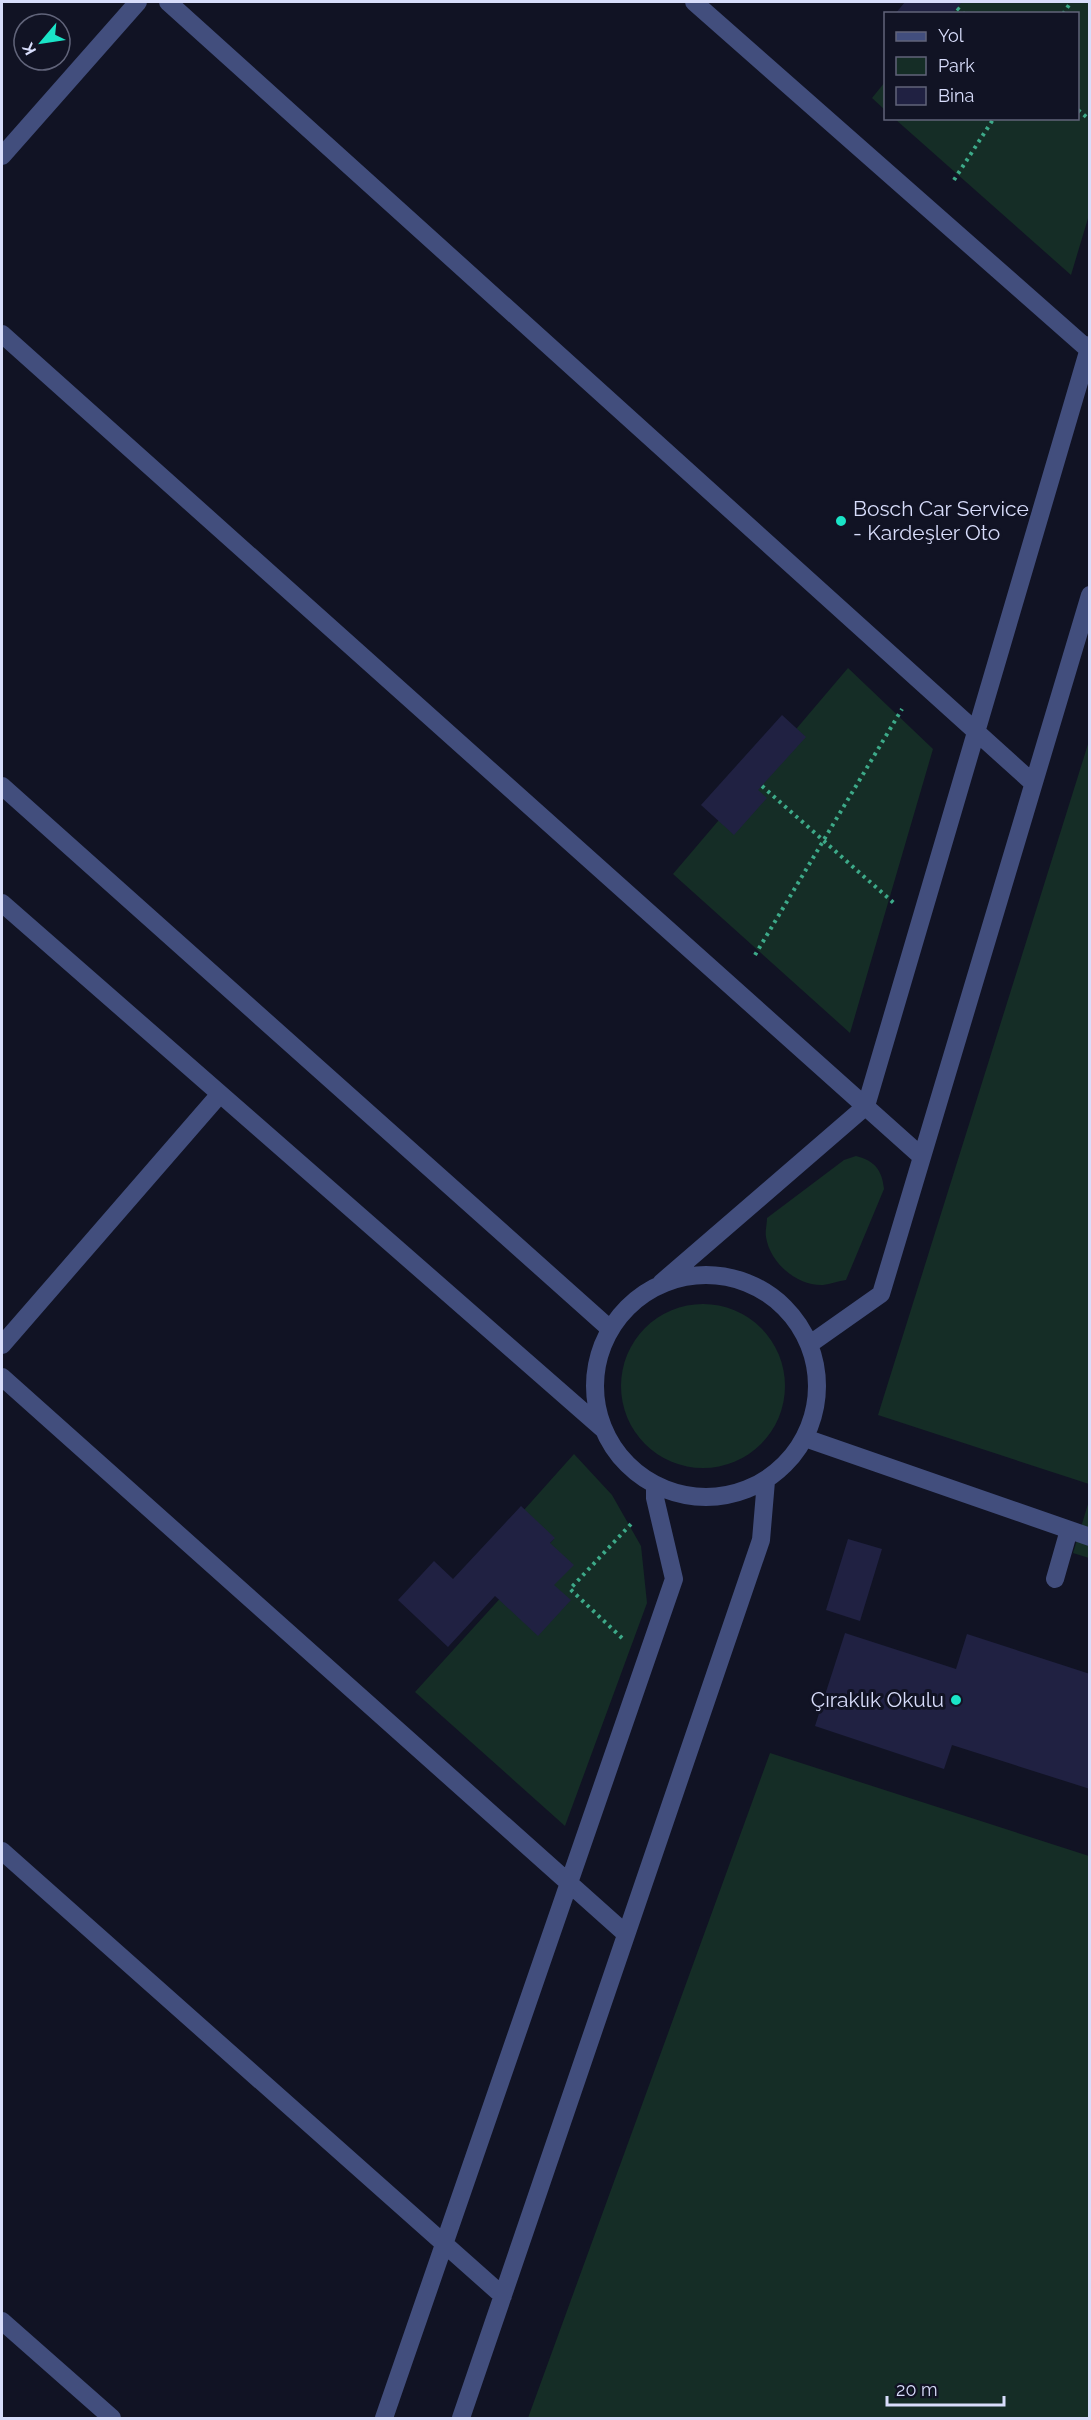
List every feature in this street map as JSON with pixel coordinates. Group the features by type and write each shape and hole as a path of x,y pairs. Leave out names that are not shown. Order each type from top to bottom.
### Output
{"lane":[{"path":"2,156 138,2"},
{"path":"168,2 1033,783"},
{"path":"603,1429 595,1396 597,1361 610,1329 632,1302 662,1283 866,1106 1089,349 694,2"},
{"path":"2,334 922,1157"},
{"path":"810,1344 881,1294 1089,595"},
{"path":"2,786 610,1329"},
{"path":"2,903 603,1429 624,1462 655,1492 674,1579 384,2418"},
{"path":"2,1345 220,1094"},
{"path":"655,1492 692,1498 730,1496 766,1481 795,1455 813,1421 819,1383 810,1344 790,1311 762,1289 730,1276 695,1274 662,1283"},
{"path":"2,1377 626,1934"},
{"path":"804,1438 1089,1537"},
{"path":"462,2418 761,1540 766,1481"},
{"path":"1054,1580 1069,1530"},
{"path":"2,1851 503,2296"},
{"path":"2,2321 112,2418"}],"path":[{"path":"957,8 962,12"},
{"path":"954,180 993,120"},
{"path":"755,955 902,709"},
{"path":"762,786 895,905"},
{"path":"646,1661 570,1588 655,1492"}],"green space":[{"path":"954,2 1089,2 1089,215 1071,275 896,120 1079,120 1079,12 945,12"},
{"path":"884,83 884,109 872,98"},
{"path":"848,668 933,749 850,1033 673,874"},
{"path":"1089,741 1090,1484 878,1415"},
{"path":"856,1156 876,1167 884,1189 846,1280 823,1285 804,1282 786,1271 773,1256 766,1237 767,1218 844,1160"},
{"path":"703,1304 734,1310 761,1328 779,1355 785,1386 779,1417 761,1444 734,1462 703,1468 672,1462 645,1444 627,1417 621,1386 627,1355 645,1328 672,1310"},
{"path":"574,1454 612,1495 641,1546 647,1603 565,1826 415,1692 554,1539 524,1510"},
{"path":"1089,1501 1089,1558 1073,1553"},
{"path":"770,1753 1089,1856 1089,2418 528,2418"}],"building":[{"path":"905,2 962,2 954,12 897,12"},
{"path":"782,715 806,737 758,790 767,798 734,835 701,805"},
{"path":"521,1506 555,1538 550,1543 574,1565 554,1585 571,1600 538,1636 495,1596 448,1647 398,1600 434,1561 453,1579"},
{"path":"848,1539 882,1549 860,1621 826,1610"},
{"name":"Çıraklık Okulu","path":"845,1633 956,1669 967,1634 1090,1674 1090,1789 952,1745 944,1769 815,1726"}],"place":[{"name":"Bosch Car Service - Kardeşler Oto","path":"841,521"},
{"name":"Çıraklık Okulu","path":"956,1700"}]}
